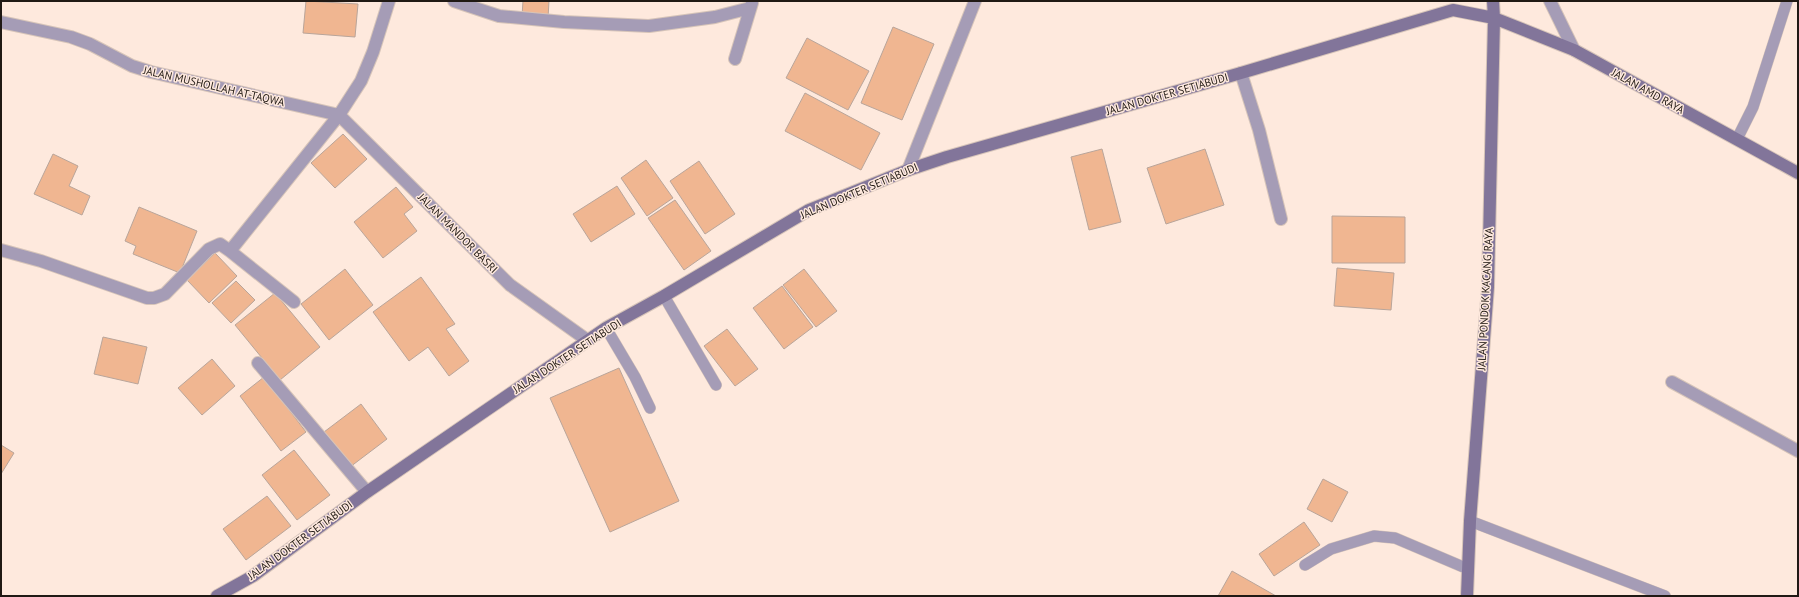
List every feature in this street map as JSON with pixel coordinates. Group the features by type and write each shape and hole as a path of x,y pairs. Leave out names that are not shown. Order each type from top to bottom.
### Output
{"street":[{"path":"230,251 339,115 361,81 373,52 390,1"},
{"path":"454,1 499,16 564,22 649,26 715,17 751,5"},
{"path":"908,170 975,1"},
{"name":"JALAN PONDOK KACANG RAYA","path":"1467,596 1470,521 1488,287 1494,18 1493,1"},
{"path":"1550,1 1574,50"},
{"path":"735,59 751,5"},
{"name":"JALAN DOKTER SETIABUDI","path":"218,596 253,576 367,492 587,340 809,210 908,170 954,155 1242,73 1453,10 1494,18"},
{"name":"JALAN AMD RAYA","path":"1494,18 1574,50 1798,173"},
{"name":"JALAN MUSHOLLAH AT-TAQWA","path":"1,22 71,37 90,44 132,66 151,72 339,115"},
{"path":"1242,73 1259,130 1281,219"},
{"name":"JALAN MANDOR BASRI","path":"339,115 510,285 587,340"},
{"path":"1,250 41,261 147,298 154,298 164,294 209,249 220,244 294,302"},
{"path":"258,363 367,492"},
{"path":"1672,382 1798,451"}],"lane":[{"path":"1737,139 1753,107 1787,1"},
{"path":"664,296 716,385"},
{"path":"606,328 635,378 650,408"},
{"path":"1470,521 1665,596"},
{"path":"1305,565 1331,549 1374,536 1395,538 1468,569"}],"building":[{"path":"306,1 358,4 355,37 303,33"},
{"path":"523,1 549,1 548,18 522,16"},
{"path":"893,27 934,44 902,120 861,103"},
{"path":"807,38 869,71 848,110 786,78"},
{"path":"805,93 880,133 861,170 785,131"},
{"path":"343,134 367,159 335,188 311,163"},
{"path":"1102,149 1121,222 1089,230 1071,157"},
{"path":"1205,149 1224,205 1166,224 1147,168"},
{"path":"53,154 78,166 69,186 90,196 82,215 34,194"},
{"path":"646,160 673,198 647,216 621,178"},
{"path":"699,161 735,214 705,234 670,181"},
{"path":"617,186 635,214 591,242 573,214"},
{"path":"396,187 413,207 404,214 417,231 383,258 354,222"},
{"path":"675,200 711,251 684,270 648,218"},
{"path":"139,207 197,231 180,273 133,254 136,246 125,241"},
{"path":"1332,216 1405,217 1405,263 1332,263"},
{"path":"215,253 237,276 209,303 187,280"},
{"path":"1337,268 1394,273 1391,310 1334,306"},
{"path":"345,269 373,305 329,340 301,304"},
{"path":"804,269 837,311 816,327 783,285"},
{"path":"421,277 455,324 446,329 469,361 449,376 428,347 409,361 373,312"},
{"path":"236,281 255,300 231,323 212,303"},
{"path":"782,286 813,327 784,349 753,308"},
{"path":"275,293 320,347 280,380 235,325"},
{"path":"727,329 758,369 735,386 704,346"},
{"path":"103,337 147,347 138,384 94,374"},
{"path":"212,359 235,386 202,415 178,388"},
{"path":"619,368 679,501 610,532 550,398"},
{"path":"264,377 306,432 281,451 240,396"},
{"path":"361,404 387,439 350,467 324,432"},
{"path":"1,445 14,453 1,474"},
{"path":"294,450 330,495 297,520 262,475"},
{"path":"1323,479 1348,492 1332,522 1307,509"},
{"path":"267,496 291,526 246,560 223,529"},
{"path":"1304,522 1320,545 1274,576 1259,554"},
{"path":"1232,571 1276,596 1218,596"}]}
